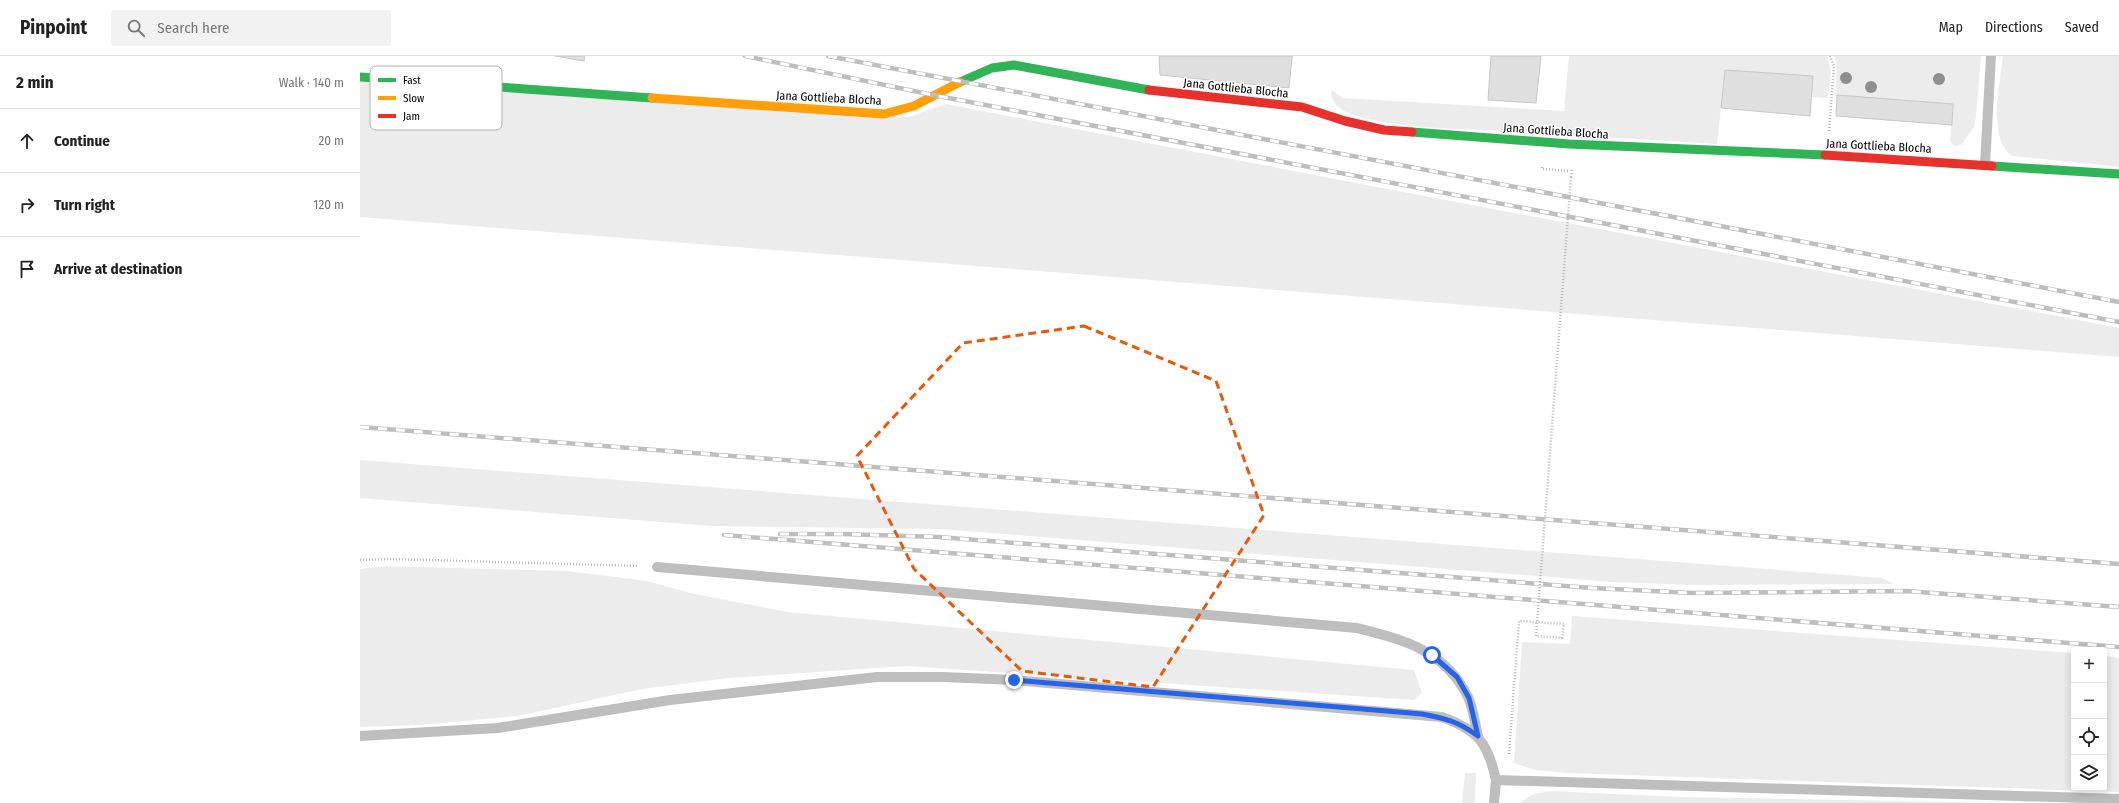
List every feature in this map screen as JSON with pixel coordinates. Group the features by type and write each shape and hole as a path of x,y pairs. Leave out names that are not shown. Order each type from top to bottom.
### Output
{"street":[{"name":"Jana Gottlieba Blocha","path":"502,87 884,114 914,106 975,74 999,67 1014,65 1145,90 1302,107 1345,121 1384,130 1569,144 1827,155 2119,174"},
{"name":"Jana Gottlieba Blocha","path":"360,77 370,78"}],"lane":[{"path":"1985,165 1991,56"},
{"path":"657,567 1357,628 1405,641 1432,655 1457,677 1469,698 1478,736 1492,761 1496,780 1494,803"},
{"path":"360,736 498,728 670,700 877,677 943,677 1014,680 1422,714 1442,717 1462,724 1478,736"},
{"path":"1496,780 2119,799"}],"path":[{"path":"1827,155 1834,66 1830,56"},
{"path":"1507,780 1519,621 1564,624 1562,638 1536,636 1571,177"},
{"path":"360,560 391,559 657,567"}],"highlighted area":[{"path":"1084,326 1216,381 1264,515 1153,687 1022,671 914,569 857,456 963,343"}],"shaded area":[{"path":"1569,56 1827,56 1831,71 1828,98 1811,97 1813,76 1725,70 1717,144 1444,128 1389,123 1349,114 1337,106 1331,94 1332,90 1343,98 1564,111"},
{"path":"1834,56 1981,56 1974,127 1961,145 1954,146 1950,141 1953,104 1835,96 1837,67"},
{"path":"2003,56 2119,56 2119,167 2012,156 2004,147 1997,123 1998,94"},
{"path":"360,82 370,83 370,130 502,130 502,91 908,117 946,104 2119,328 2119,357 360,217"},
{"path":"360,460 1882,578 1894,584 1692,585 1612,582 941,529 711,526 360,498"},
{"path":"384,566 567,571 647,581 690,593 787,612 1414,670 1422,693 1414,700 906,666 729,678 642,689 518,716 420,725 360,727 360,569"},
{"path":"1572,616 2071,653 2071,790 1568,773 1535,770 1514,763 1522,642 1570,644"},
{"path":"2107,656 2119,658 2119,792 2090,791 2107,791"},
{"path":"1465,773 1476,773 1475,803 1462,803"},
{"path":"1551,791 1679,797 2009,803 1519,803 1534,794"}],"building":[{"path":"555,56 585,56 584,61"},
{"path":"1159,56 1292,56 1289,88 1160,75"},
{"path":"1491,56 1541,56 1536,103 1488,100"},
{"path":"1725,70 1813,76 1810,116 1721,108"},
{"path":"1837,95 1953,104 1952,125 1836,116"}],"railway":[{"path":"745,56 933,95 2119,322"},
{"path":"828,56 2119,302"},
{"path":"360,427 2119,564"},
{"path":"780,534 938,537 1592,588 1692,593 1906,591 2119,607"},
{"path":"724,535 2119,647"}],"traffic: fast":[{"path":"960,82 992,68 1014,65 1149,90"},
{"path":"360,77 370,78"},
{"path":"502,87 652,98"},
{"path":"1412,132 1569,144 1825,155"},
{"path":"1992,166 2119,174"}],"traffic: slow":[{"path":"652,98 884,114 914,106 960,82"}],"traffic: jam":[{"path":"1149,90 1302,107 1345,121 1384,130 1412,132"},
{"path":"1825,155 1992,166"}],"route":[{"path":"1014,680 1422,714 1442,717 1462,724 1478,736 1469,698 1457,677 1432,655"}]}
